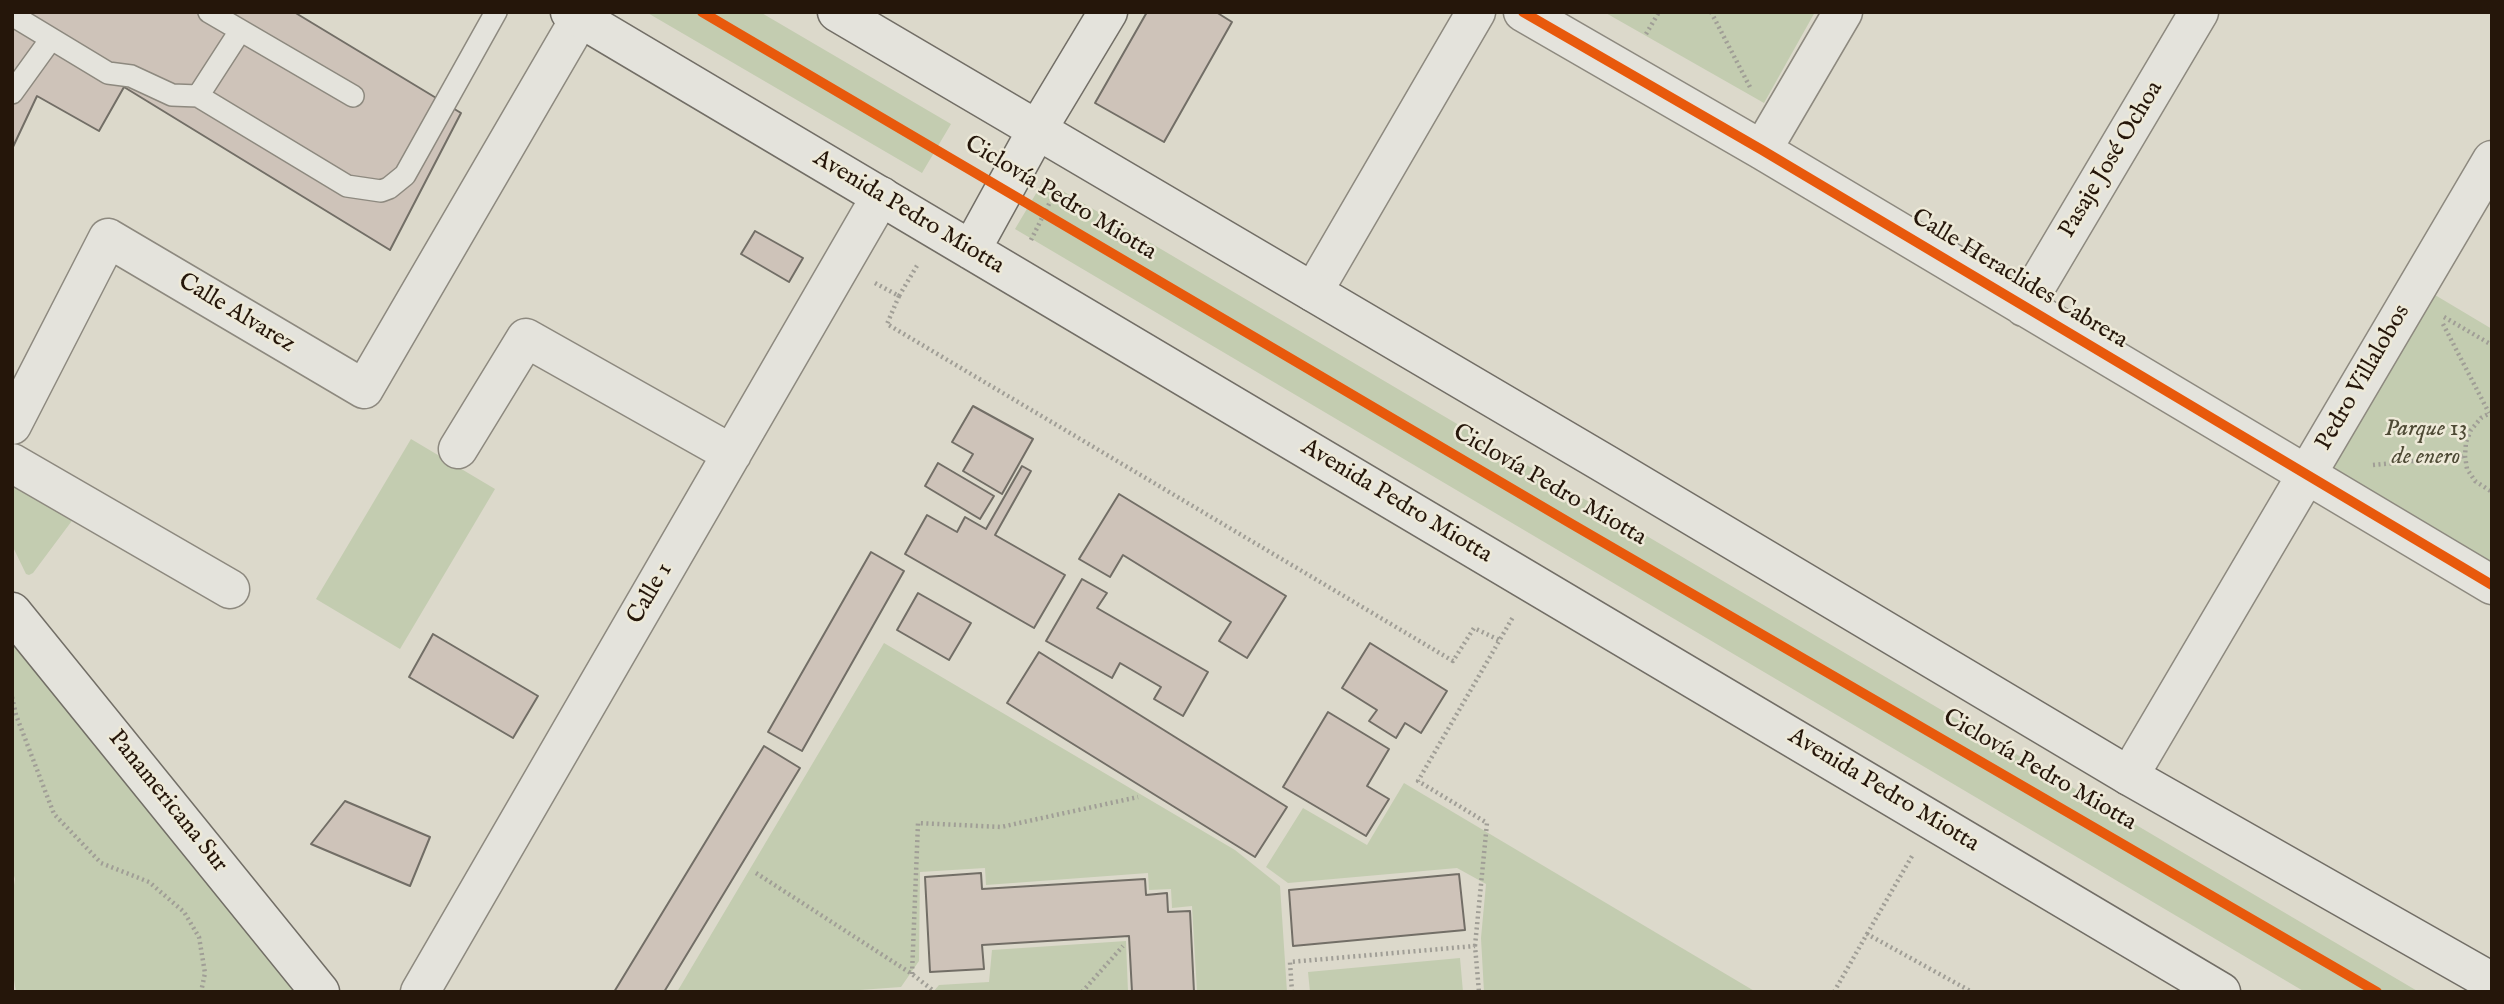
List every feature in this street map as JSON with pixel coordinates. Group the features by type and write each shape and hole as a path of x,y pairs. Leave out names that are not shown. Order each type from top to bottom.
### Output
{"street":[{"path":"837,12 2129,776 2492,982"},
{"path":"971,250 1037,130 1108,12"},
{"path":"1313,292 1476,12"},
{"name":"Calle Heraclides Cabrera","path":"1523,12 1762,150 2492,585"},
{"path":"1762,150 1843,12"},
{"name":"Pasaje José Ochoa","path":"2024,307 2199,12"},
{"name":"Avenida Pedro Miotta","path":"575,15 2221,992"},
{"name":"Calle Alvarez","path":"12,425 108,238 364,389 575,15"},
{"name":"Pedro Villalobos","path":"2129,776 2492,160"},
{"name":"Calle 1","path":"420,992 881,197"},
{"path":"458,449 526,338 732,454"},
{"path":"12,463 230,589"},
{"name":"Panamericana Sur","path":"12,612 320,992"}],"lane":[{"path":"209,12 353,96"},
{"path":"12,15 108,74 131,76 172,95 198,96 347,186 381,191 405,175 496,12"},
{"path":"198,96 240,31"},
{"path":"12,93 51,39"}],"path":[{"path":"1646,34 1659,12"},
{"path":"1711,12 1757,100 1762,150"},
{"path":"1637,29 1657,41"},
{"path":"1013,275 1075,152"},
{"path":"937,230 899,296 887,324 1453,661 1474,628 1499,640"},
{"path":"873,282 899,296"},
{"path":"2411,297 2437,313 2490,412 2470,430 2465,456 2475,481 2492,492"},
{"path":"2372,466 2465,456"},
{"path":"1479,992 1475,946 1487,823 1418,781 1533,583"},
{"path":"12,697 14,715 54,814 101,863 149,882 184,912 199,937 205,973 201,992"},
{"path":"912,974 918,823 1001,827 1138,797"},
{"path":"1834,992 1933,820"},
{"path":"756,873 912,974 935,992"},
{"path":"1867,934 1972,992"},
{"path":"1082,992 1123,946"},
{"path":"1292,992 1290,962 1475,946"}],"green space":[{"path":"646,12 760,12 951,124 922,173"},
{"path":"1604,12 1815,12 1764,103"},
{"path":"1044,180 2419,992 2305,992 1015,229"},
{"name":"Parque 13 de enero","path":"2435,295 2492,329 2492,562 2332,469"},
{"path":"411,439 495,489 400,649 316,599"},
{"path":"12,479 74,518 29,575 26,574 12,545"},
{"path":"884,643 1235,850 1280,886 1287,992 1197,992 1192,906 1172,908 1171,889 1149,890 1148,873 986,885 985,868 920,872 919,961 901,987 832,992 677,992"},
{"path":"12,644 297,992 16,992 12,968 12,898 15,879 12,869"},
{"path":"1404,783 1756,992 1484,992 1481,938 1486,884 1457,868 1288,883 1266,867 1303,808 1367,845"},
{"path":"1126,941 1128,992 933,992 939,985 989,982 992,950"},
{"path":"1460,958 1463,992 1310,992 1308,972"}],"building":[{"path":"12,12 294,12 461,113 390,250 124,87 99,131 37,96 12,149"},
{"path":"1147,12 1216,12 1232,22 1164,142 1095,103"},
{"path":"755,231 803,258 789,282 741,254"},
{"path":"973,406 1033,439 1002,494 963,471 973,454 952,442"},
{"path":"938,463 994,496 980,519 925,486"},
{"path":"1022,466 1031,471 995,535 1065,575 1034,628 905,554 927,515 957,532 965,517 986,529"},
{"path":"1119,494 1286,596 1247,658 1219,641 1231,622 1123,555 1110,577 1079,559"},
{"path":"871,552 904,571 802,751 768,732"},
{"path":"1082,579 1107,593 1097,608 1208,672 1183,716 1154,699 1161,687 1120,663 1112,678 1046,641"},
{"path":"918,593 971,623 949,660 897,630"},
{"path":"433,634 538,696 513,738 409,677"},
{"path":"1370,643 1447,691 1421,733 1405,723 1396,738 1369,721 1377,710 1342,688"},
{"path":"1039,652 1287,807 1255,857 1007,703"},
{"path":"1328,712 1389,749 1367,786 1389,799 1366,836 1283,787"},
{"path":"764,746 800,768 664,992 614,992"},
{"path":"345,801 430,837 410,886 311,844"},
{"path":"981,873 982,889 1145,879 1146,895 1167,893 1168,912 1190,911 1194,992 1132,992 1129,936 982,945 984,969 930,972 925,877"},
{"path":"1459,874 1465,930 1293,946 1289,890"}],"cycle path":[{"name":"Ciclovía Pedro Miotta","path":"702,12 1570,523 2377,992"},
{"path":"1523,12 1762,150 2492,585"}]}
